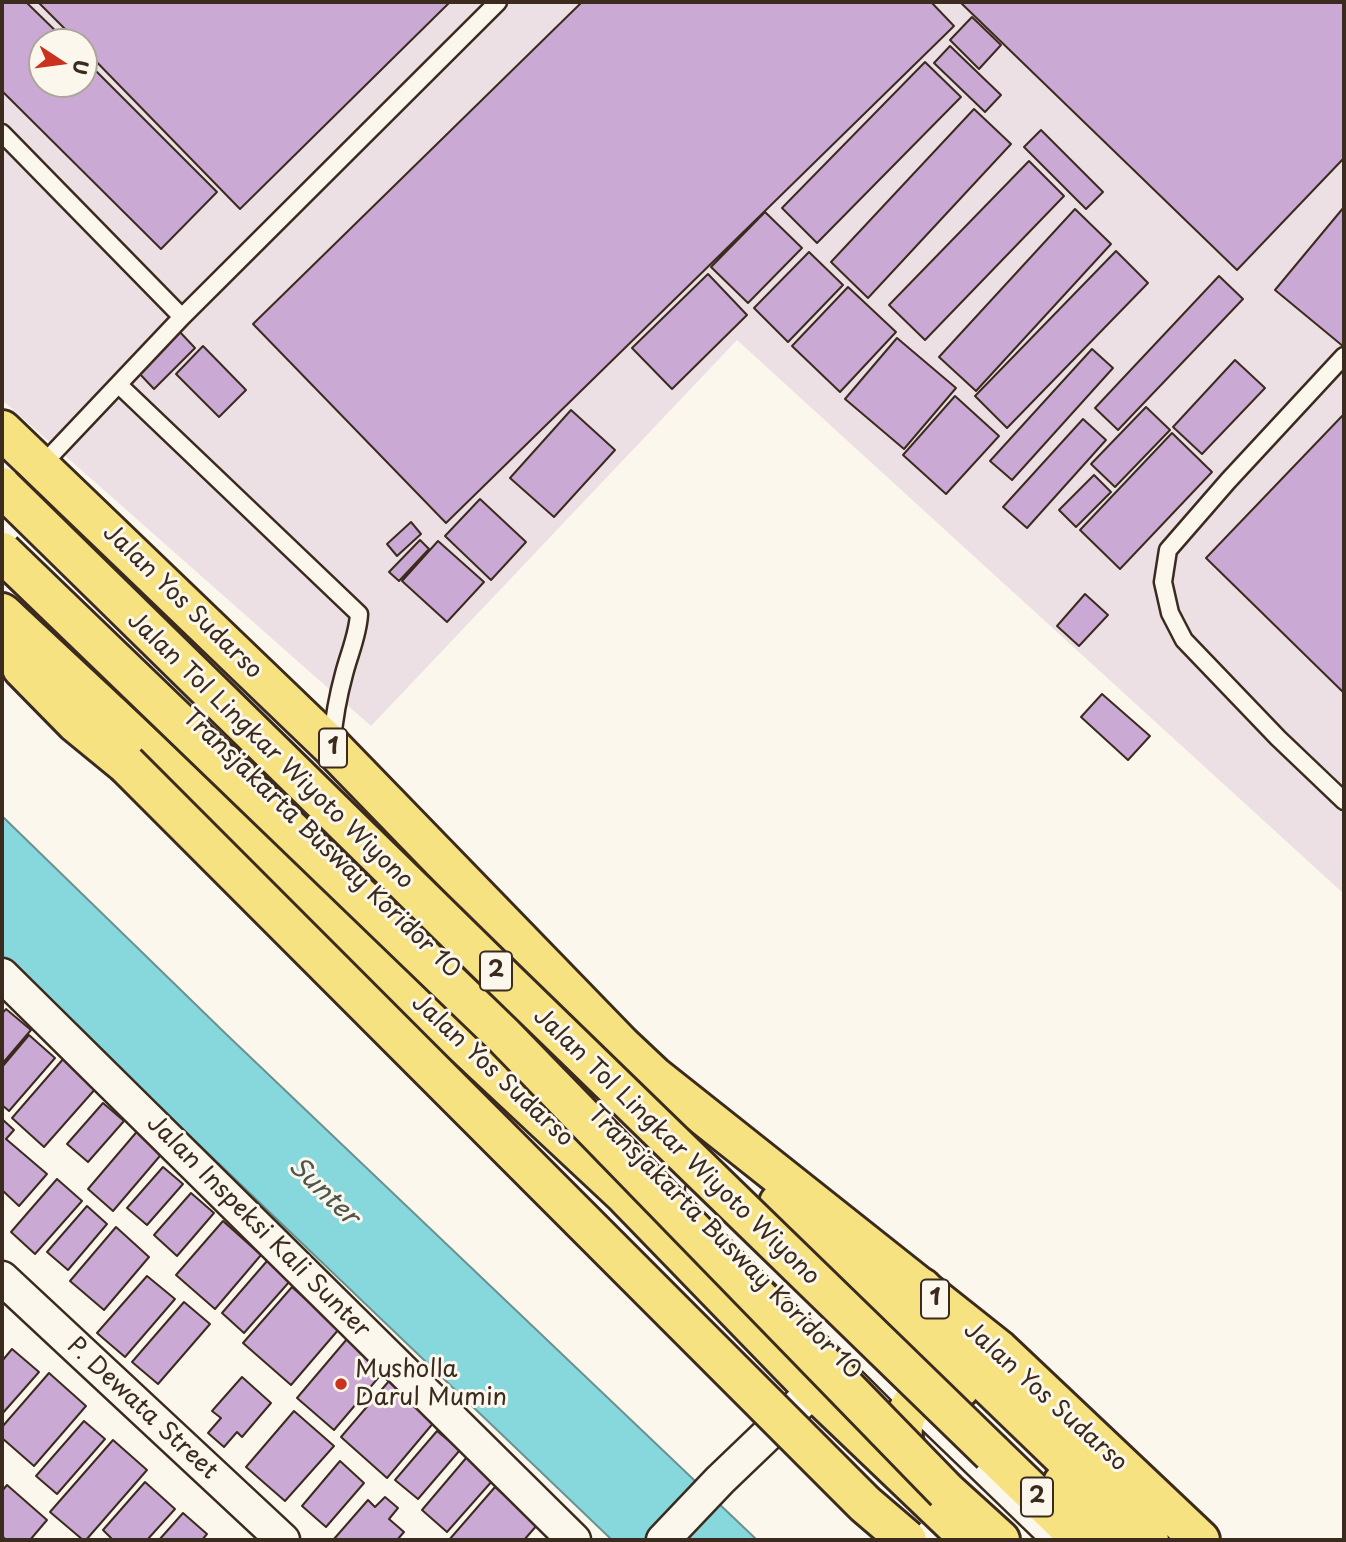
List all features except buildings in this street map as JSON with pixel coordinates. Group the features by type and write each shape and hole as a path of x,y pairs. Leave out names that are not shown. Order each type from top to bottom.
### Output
{"highway":[{"name":"Jalan Yos Sudarso","path":"2,430 331,747 655,1077 702,1131 973,1391 1121,1540"},
{"name":"Jalan Tol Lingkar Wiyoto Wiyono","path":"2,487 494,970 1082,1540"},
{"name":"Jalan Tol Lingkar Wiyoto Wiyono","path":"2,552 504,1035 946,1491 1000,1540"},
{"name":"Jalan Yos Sudarso","path":"4,615 623,1193 814,1390 971,1540"},
{"path":"4,615 22,668 76,723 126,764 865,1504 907,1540"},
{"name":"Jalan Yos Sudarso","path":"655,1077 999,1350 1200,1540"},
{"path":"640,1195 662,1201 673,1200 684,1196 688,1183 701,1179 707,1168 708,1156 702,1131"},
{"path":"922,1288 942,1339 1149,1540"},
{"path":"921,1473 905,1448 902,1434 910,1406 927,1391 949,1386 973,1391"}],"street":[{"name":"Jalan Inspeksi Kali Sunter","path":"2,975 574,1540"},
{"name":"P. Dewata Street","path":"2,1278 283,1540"},
{"path":"663,1540 720,1480 814,1390"}],"lane":[{"path":"41,466 181,317 498,2"},
{"path":"2,133 181,317"},
{"path":"1344,356 1168,550 1163,582 1170,613 1184,640 1278,738 1344,801"},
{"path":"119,385 359,614 359,628 334,713 331,747"},
{"name":"Transjakarta Busway Koridor 10","path":"2,568 521,1067 640,1195 992,1540"},
{"name":"Transjakarta Busway Koridor 10","path":"688,1183 910,1406 1049,1540"}],"shaded area":[{"path":"2,2 1344,2 1344,894 737,340 371,726 2,400"}],"water":[{"name":"Sunter","path":"2,816 226,1034 757,1540 612,1540 2,956"}],"place":[{"name":"Musholla Darul Mumin","path":"341,1384"}]}
